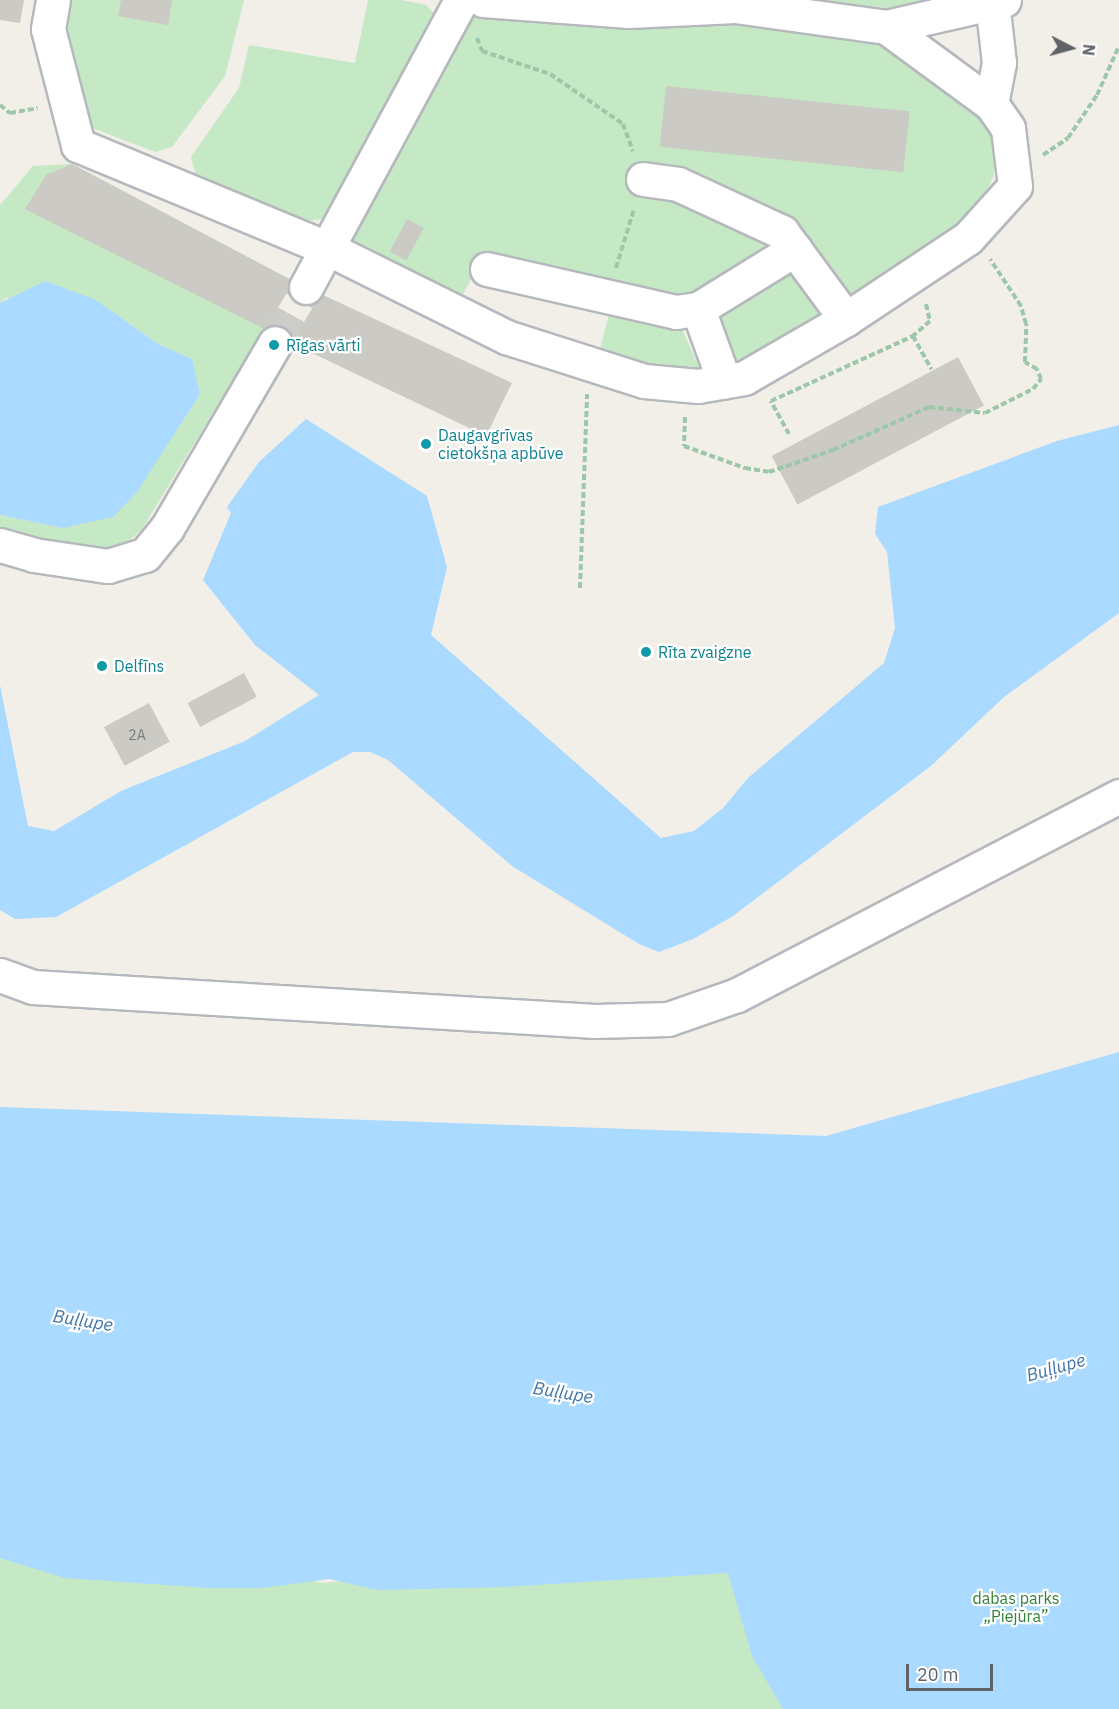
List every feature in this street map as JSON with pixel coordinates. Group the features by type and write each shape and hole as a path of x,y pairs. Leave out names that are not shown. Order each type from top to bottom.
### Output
{"lane":[{"path":"53,0 48,29 78,145 329,249 506,337 644,381 698,386 744,378 846,319 968,238 1015,186 1008,128 991,104 886,27"},
{"path":"306,287 329,249 461,0"},
{"path":"483,0 629,11 735,6 886,27 998,1 999,63 991,104"},
{"path":"643,179 678,184 782,232 846,319"},
{"path":"486,268 676,312 698,309 795,249"},
{"path":"698,309 724,381"},
{"path":"0,545 34,555 108,566 145,555 167,528 275,343"},
{"path":"0,975 33,987 595,1021 668,1019 737,995 1119,796"}],"path":[{"path":"1015,186 1027,165 1068,138 1097,95 1119,46"},
{"path":"0,105 10,113 66,104"},
{"path":"676,384 685,414 684,446 745,468 769,472 833,450 928,407 985,413 1033,389 1041,379 1037,369 1025,362 1026,324 1021,306 987,256 968,238"},
{"path":"789,434 771,401 913,336 930,321 918,271"},
{"path":"913,336 932,369"}],"green space":[{"path":"69,0 244,0 225,76 172,147 155,152 87,126 63,31"},
{"path":"368,0 402,0 426,5 436,15 330,218 299,222 196,175 191,157 239,88 249,45 355,63"},
{"path":"584,0 954,0 894,14"},
{"path":"480,6 735,13 839,28 885,48 991,124 998,143 994,175 978,209 942,242 729,373 675,306 481,261 457,305 351,253 346,233 462,14"},
{"path":"72,164 293,281 142,529 121,548 96,551 0,533 0,515 63,528 192,359 158,344 96,300 6,298 0,303 0,205 33,166"},
{"path":"611,307 679,323 702,373 698,381 598,357"},
{"name":"dabas parks „Piejūra”","path":"0,1514 322,1583 695,1546 1119,1709 0,1709"}],"water":[{"path":"45,281 96,300 158,344 192,359 200,394 137,492 113,517 63,528 0,515 0,303"},
{"path":"306,419 427,496 447,567 431,635 661,838 694,831 723,808 748,778 884,663 895,628 887,552 875,534 878,507 1057,441 1119,425 1119,613 1004,697 932,765 733,916 693,939 659,952 639,944 512,866 388,760 370,752 353,752 56,917 15,919 0,910 0,685 28,826 54,831 121,791 245,741 319,695 255,645 203,580 231,513 227,507 259,462"},
{"name":"Buļļupe","path":"1119,1052 1119,1709 783,1709 752,1656 728,1573 506,1587 377,1590 329,1579 263,1588 209,1588 65,1578 0,1558 0,1107 826,1136"}],"building":[{"path":"0,0 24,0 20,23 0,20"},
{"path":"121,0 172,0 168,25 118,16"},
{"path":"666,86 910,112 903,172 660,147"},
{"path":"72,164 293,281 512,383 486,436 291,343 318,299 291,286 265,329 25,209 46,175"},
{"path":"407,219 424,228 406,261 390,252"},
{"path":"958,357 984,406 798,505 772,456"},
{"path":"244,673 257,697 200,727 187,703"},
{"path":"149,703 170,742 125,766 104,727"}],"tunnel":[{"path":"275,343 306,287"}],"place":[{"name":"Rīgas vārti","path":"274,345"},
{"name":"Daugavgrīvas cietokšņa apbūve","path":"426,444"},
{"name":"Rīta zvaigzne","path":"646,652"},
{"name":"Delfīns","path":"102,666"}]}
